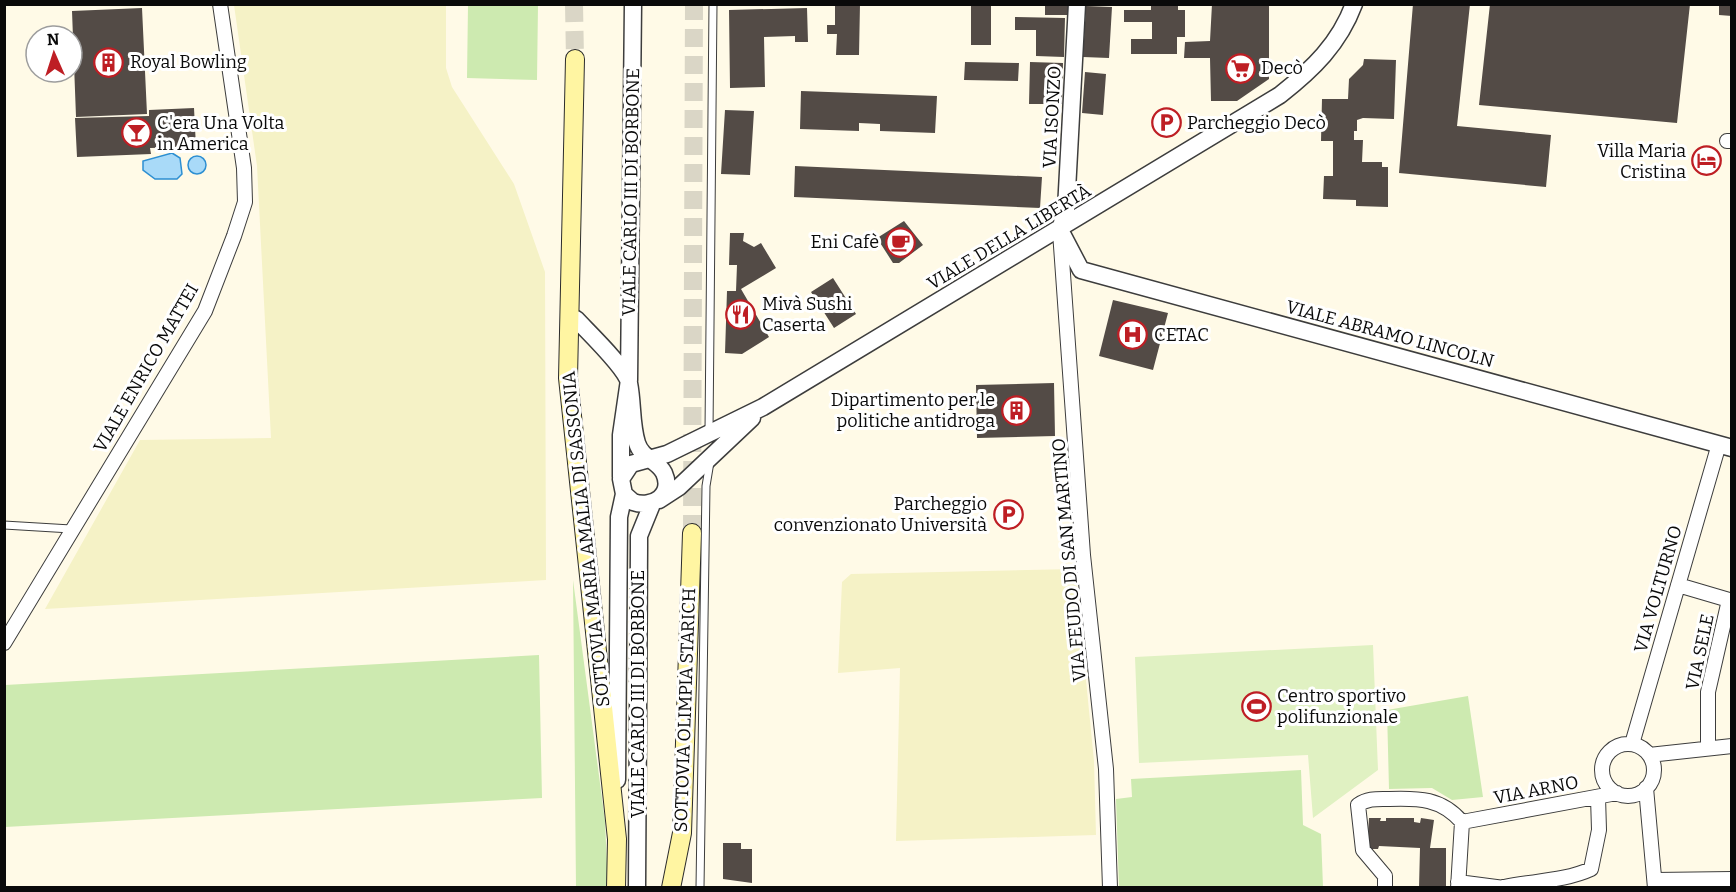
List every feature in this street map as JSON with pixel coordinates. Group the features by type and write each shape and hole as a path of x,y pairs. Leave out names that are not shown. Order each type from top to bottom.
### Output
{"main road":[{"name":"SOTTOVIA MARIA AMALIA DI SASSONIA","path":"575,59 568,378 617,839"},
{"name":"SOTTOVIA OLIMPIA STARICH","path":"671,888 682,832 692,533"},
{"name":"VIALE CARLO III DI BORBONE","path":"616,888 617,839"}],"street":[{"name":"VIALE ENRICO MATTEI","path":"4,643 205,311 245,202 244,168 220,4"},
{"name":"VIALE CARLO III DI BORBONE","path":"617,839 619,517 623,486 621,435 628,380 633,4"},
{"name":"VIA ISONZO","path":"1060,230 1066,209 1077,4"},
{"name":"VIALE DELLA LIBERTÀ","path":"648,460 709,434 763,407 1031,244 1060,230 1280,95 1327,54 1339,37 1354,4"},
{"name":"VIALE ABRAMO LINCOLN","path":"1060,230 1081,270 1725,446"},
{"name":"VIA FEUDO DI SAN MARTINO","path":"1060,230 1083,555 1106,769 1110,888"},
{"path":"570,318 576,319 595,339 628,380"},
{"name":"VIALE CARLO III DI BORBONE","path":"628,380 636,442 648,460 655,463 665,474 665,489 654,502 639,536 637,888"},
{"path":"648,460 631,464 623,486 633,502 654,502 678,487 763,407"},
{"name":"VIA VOLTURNO","path":"1632,744 1678,585 1725,446"},
{"name":"VIA SELE","path":"1678,585 1730,600 1708,692 1708,747"},
{"path":"1646,788 1633,795 1617,793 1606,782 1603,767 1610,752 1623,744 1632,744 1649,754 1731,746"},
{"path":"1649,754 1654,768 1646,788 1655,884 1731,879"},
{"name":"VIA ARNO","path":"1462,822 1617,793"},
{"path":"1385,888 1385,876 1363,850 1358,805 1366,800 1424,798 1452,811 1462,822 1458,885 1504,887 1540,879 1572,877 1591,869 1599,830 1598,797"}],"lane":[{"path":"709,434 712,4"},
{"path":"700,888 706,486 710,457"},
{"path":"4,525 71,529"}],"shaded area":[{"path":"234,5 446,5 446,68 452,87 514,184 545,272 546,580 45,609 140,440 271,438 257,166"},
{"path":"1075,569 1094,761 1096,835 896,841 900,668 838,673 842,582 851,574"}],"green space":[{"path":"468,5 538,5 537,80 467,78"},
{"path":"573,580 605,821 608,887 576,887"},
{"name":"Centro sportivo polifunzionale","path":"1373,645 1378,770 1313,818 1308,755 1139,763 1135,657"},
{"path":"539,655 542,798 5,827 5,685"},
{"path":"1468,696 1483,797 1452,800 1432,788 1389,789 1387,710"},
{"path":"1301,770 1303,825 1321,834 1323,887 1119,887 1116,799 1132,797 1131,779"}],"water":[{"path":"172,153 180,158 182,174 177,179 155,179 143,170 143,161"},
{"path":"193,156 201,156 206,161 204,172 193,174 188,169 188,161"}],"building":[{"path":"835,4 860,4 859,55 836,55 837,34 827,34 827,25 835,25"},
{"path":"1045,4 1069,4 1069,15 1045,15"},
{"path":"1151,4 1178,4 1178,10 1185,10 1185,37 1177,37 1177,54 1131,54 1131,39 1152,39 1152,22 1124,22 1124,10 1151,10"},
{"path":"1212,4 1269,4 1269,79 1237,101 1211,101 1210,58 1184,58 1185,42 1210,41"},
{"path":"1413,4 1470,4 1457,126 1551,135 1546,187 1399,173"},
{"path":"1490,4 1690,4 1677,123 1479,105"},
{"path":"1719,4 1732,4 1732,16 1719,15"},
{"path":"971,5 991,5 991,45 971,45"},
{"path":"1086,6 1112,7 1109,58 1083,57"},
{"name":"Royal Bowling","path":"142,8 147,114 76,117 75,84 84,84 84,24 72,24 72,11"},
{"path":"807,8 808,42 795,42 795,36 764,37 765,87 730,88 729,10"},
{"path":"1015,17 1065,18 1064,57 1036,56 1036,30 1015,30"},
{"path":"1364,59 1396,60 1394,119 1363,118 1357,120 1357,131 1354,131 1354,140 1363,140 1362,162 1382,162 1382,167 1388,167 1388,207 1356,206 1356,200 1323,199 1324,176 1333,176 1333,141 1321,141 1322,99 1348,99 1349,79 1363,65"},
{"path":"965,62 1019,63 1018,81 964,80"},
{"path":"1030,62 1063,63 1062,104 1029,104"},
{"path":"1085,72 1106,74 1103,115 1082,113"},
{"path":"801,91 937,96 935,133 880,131 880,124 859,123 859,131 800,129"},
{"name":"C'era Una Volta in America","path":"194,108 196,147 150,148 151,154 77,157 75,118 149,116 149,110"},
{"path":"725,110 754,111 750,175 721,174"},
{"path":"795,166 1042,177 1040,208 794,197"},
{"name":"Eni Cafè","path":"904,221 923,245 899,263 893,263 877,238"},
{"name":"Mivà Sushi Caserta","path":"730,233 744,233 743,241 754,247 761,243 776,268 741,289 769,337 742,354 725,353 727,291 736,291 737,265 729,265"},
{"path":"833,278 856,314 834,328 811,292"},
{"name":"CETAC","path":"1113,300 1168,313 1153,370 1099,356"},
{"name":"Dipartimento per le politiche antidroga","path":"1054,383 1055,436 977,438 976,385"},
{"path":"1369,818 1381,818 1380,821 1386,821 1386,818 1414,818 1414,822 1420,823 1421,818 1434,820 1430,848 1446,848 1446,888 1419,888 1420,848 1379,846 1378,849 1367,849"},
{"path":"723,843 741,843 741,849 752,849 752,883 723,879"}],"tunnel":[{"path":"574,4 575,59"},
{"path":"692,533 694,4"}],"place":[{"name":"Royal Bowling","path":"109,62"},
{"name":"Decò","path":"1240,68"},
{"name":"Parcheggio Decò","path":"1166,123"},
{"name":"C'era Una Volta in America","path":"136,133"},
{"name":"Villa Maria Cristina","path":"1707,161"},
{"name":"Eni Cafè","path":"900,242"},
{"name":"Mivà Sushi Caserta","path":"741,314"},
{"name":"CETAC","path":"1133,335"},
{"name":"Dipartimento per le politiche antidroga","path":"1016,410"},
{"name":"Parcheggio convenzionato Università","path":"1008,514"},
{"name":"Centro sportivo polifunzionale","path":"1256,706"}]}
